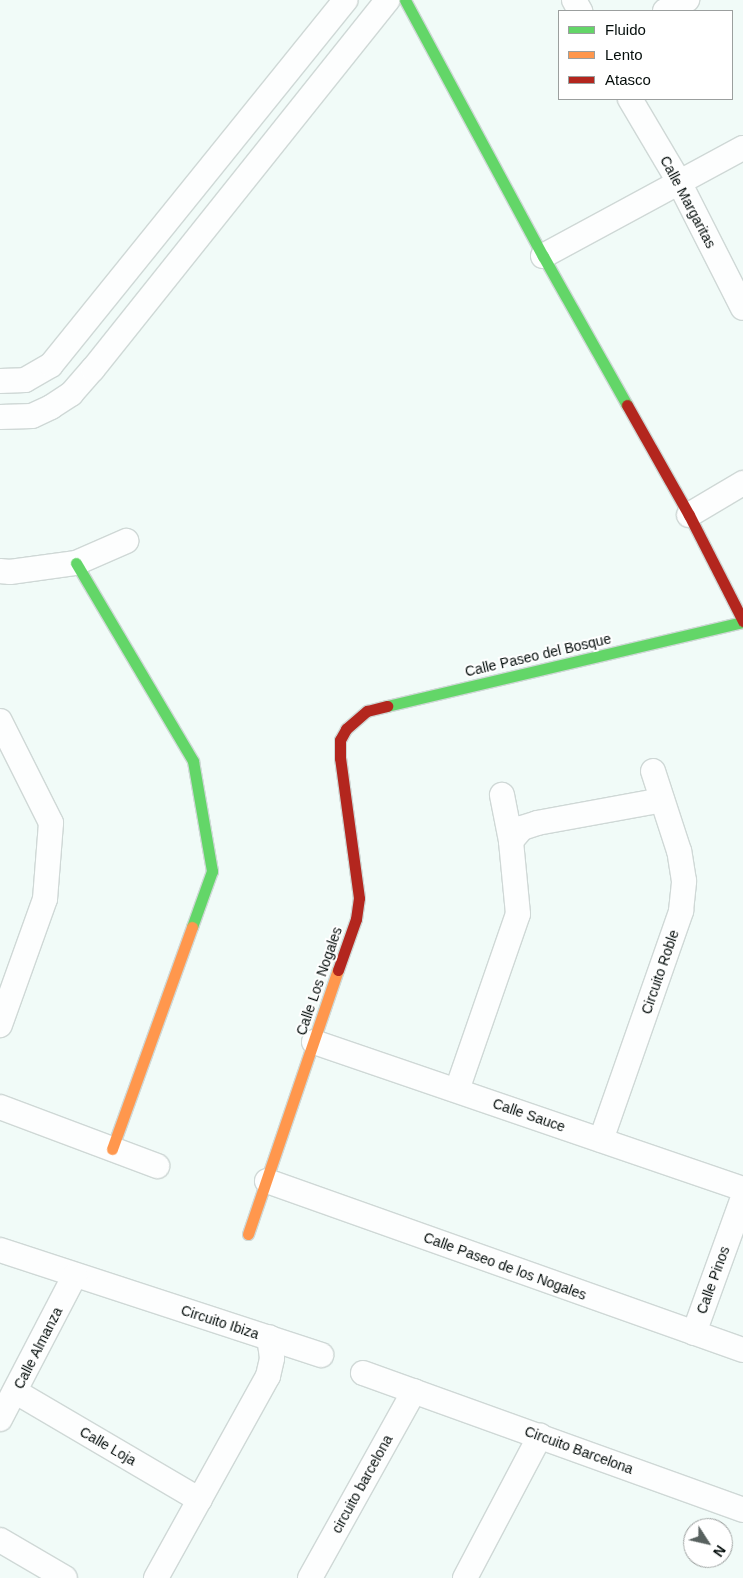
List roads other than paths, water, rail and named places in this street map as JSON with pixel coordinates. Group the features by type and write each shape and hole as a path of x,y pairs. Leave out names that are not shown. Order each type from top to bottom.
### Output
{"street":[{"path":"0,381 25,380 56,359 346,0"},
{"path":"0,417 32,416 51,407 70,394 93,369 388,0"},
{"path":"404,0 543,256 689,515 743,621"},
{"path":"667,10 687,0"},
{"name":"Calle Margaritas","path":"631,100 679,182 743,308"},
{"path":"543,256 743,148"},
{"path":"689,515 743,483"},
{"path":"0,571 10,572 76,563 126,541"},
{"path":"76,563 194,761 212,871 112,1149"},
{"name":"Calle Paseo del Bosque","path":"346,729 367,711 743,621"},
{"path":"0,721 52,823 45,899 0,1025"},
{"name":"Calle Los Nogales","path":"248,1234 356,919 359,898 340,758 340,740 346,729"},
{"name":"Circuito Roble","path":"600,1140 680,911 684,881 679,851 653,771"},
{"path":"457,1090 518,914 511,841 502,795"},
{"path":"511,841 522,828 662,800"},
{"name":"Calle Sauce","path":"314,1042 743,1189"},
{"path":"0,1107 157,1166"},
{"name":"Calle Paseo de los Nogales","path":"266,1181 743,1350"},
{"name":"Calle Pinos","path":"694,1333 743,1198"},
{"name":"Circuito Ibiza","path":"0,1250 269,1337 272,1358 268,1376 156,1578"},
{"name":"Calle Almanza","path":"0,1420 76,1275"},
{"path":"269,1337 321,1355"},
{"name":"Circuito Barcelona","path":"363,1373 743,1510"},
{"name":"circuito barcelona","path":"310,1578 414,1390"},
{"name":"Calle Loja","path":"16,1392 200,1500"},
{"name":"circuito barcelona","path":"464,1578 540,1436"},
{"path":"0,1540 64,1578"}]}
